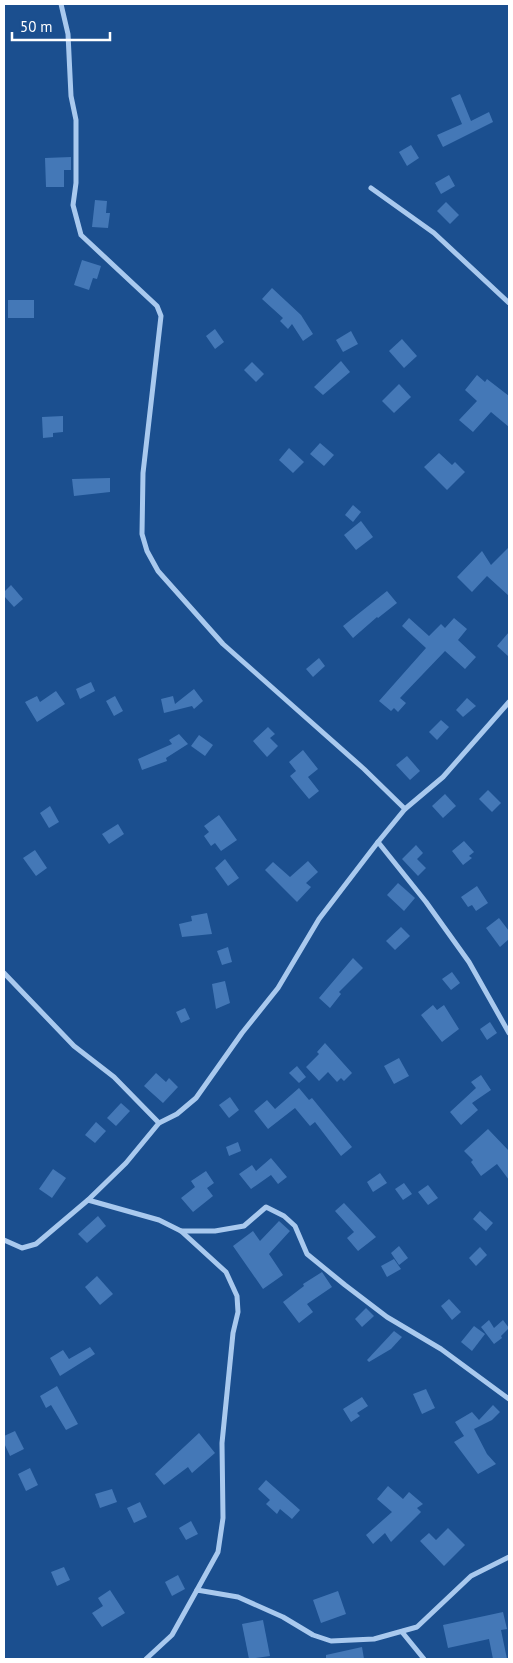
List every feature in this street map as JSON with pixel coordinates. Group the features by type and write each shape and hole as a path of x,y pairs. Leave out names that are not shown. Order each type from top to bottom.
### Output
{"street":[{"path":"61,4 68,34 71,96 76,120 76,183 73,205 81,235 157,306 161,316 143,473 142,534 147,551 158,571 222,644 364,769 405,809"},
{"path":"371,188 434,234 509,303"},
{"path":"4,1240 22,1248 29,1247 88,1200 126,1163 159,1123 177,1114 196,1098 242,1033 278,988 320,919 378,842 405,809 443,777 509,702"},
{"path":"378,842 426,902 469,962 509,1033"},
{"path":"4,973 74,1046 114,1077 159,1123"},
{"path":"88,1200 159,1220 181,1231 226,1272 237,1296 238,1312 232,1333 222,1443 223,1518 218,1552 172,1635 146,1659"},
{"path":"181,1231 214,1231 244,1226 266,1207 284,1216 295,1226 307,1254 345,1285 387,1317 455,1359 508,1396"},
{"path":"197,1590 238,1597 331,1641 374,1639 417,1627 429,1618 471,1576 509,1557"},
{"path":"402,1632 424,1659"}],"building":[{"path":"460,94 471,121 489,112 493,122 443,147 437,135 462,124 451,98"},
{"path":"411,145 419,158 407,166 399,152"},
{"path":"71,157 71,170 64,170 64,187 46,187 45,158"},
{"path":"449,175 455,186 441,194 435,183"},
{"path":"95,200 107,201 106,213 110,213 108,228 92,227"},
{"path":"446,202 459,215 450,224 437,211"},
{"path":"82,260 101,266 97,279 93,278 89,290 74,285"},
{"path":"272,288 301,315 313,334 303,341 292,324 288,329 280,321 283,318 262,299"},
{"path":"8,300 34,300 34,318 8,318"},
{"path":"215,329 224,342 215,349 206,336"},
{"path":"351,331 358,344 343,352 336,340"},
{"path":"402,339 417,356 404,368 389,351"},
{"path":"341,361 350,372 323,395 314,387"},
{"path":"252,362 264,374 256,382 244,370"},
{"path":"477,375 485,382 487,379 509,396 509,427 491,412 473,432 459,420 477,401 465,390"},
{"path":"399,384 411,397 394,413 382,401"},
{"path":"63,416 63,432 53,433 53,437 43,438 42,417"},
{"path":"320,443 334,455 324,466 310,454"},
{"path":"289,448 304,462 293,473 279,460"},
{"path":"439,453 452,465 455,462 465,472 447,490 424,467"},
{"path":"110,478 110,492 74,496 72,479"},
{"path":"353,505 361,512 353,522 345,515"},
{"path":"361,521 373,537 356,550 344,535"},
{"path":"509,547 509,596 487,576 472,592 457,577 482,551 491,565"},
{"path":"11,585 23,599 14,607 4,596 4,592"},
{"path":"387,591 397,603 353,638 343,626"},
{"path":"409,618 429,636 441,624 445,628 454,618 467,629 458,640 476,657 465,669 445,651 400,698 406,703 398,712 394,708 391,711 379,701 426,648 402,626"},
{"path":"509,632 509,657 497,646"},
{"path":"319,658 325,666 313,677 306,669"},
{"path":"91,682 95,691 80,699 76,689"},
{"path":"194,689 203,701 194,709 192,706 164,713 161,699 173,696 175,704"},
{"path":"56,691 65,704 37,722 25,702 37,696 40,702"},
{"path":"115,696 123,711 114,716 106,701"},
{"path":"467,698 476,706 463,717 456,710"},
{"path":"441,720 449,727 437,740 429,732"},
{"path":"268,727 275,734 270,738 278,746 267,757 253,741"},
{"path":"179,734 188,744 166,758 167,761 142,770 138,759 172,744 169,740"},
{"path":"199,735 213,745 205,756 191,746"},
{"path":"303,750 318,769 308,777 319,791 309,799 290,776 296,771 289,762"},
{"path":"407,756 420,771 410,780 396,765"},
{"path":"488,790 501,803 492,812 479,799"},
{"path":"445,794 456,806 443,818 432,806"},
{"path":"50,806 59,822 49,828 40,813"},
{"path":"219,815 237,840 221,851 215,843 211,846 204,836 209,832 204,826"},
{"path":"118,824 124,834 109,844 102,834"},
{"path":"464,841 474,852 469,856 472,858 463,865 452,851"},
{"path":"416,845 423,853 417,859 426,868 418,876 402,859"},
{"path":"35,850 47,868 36,876 23,858"},
{"path":"225,859 239,878 228,886 215,868"},
{"path":"308,861 318,872 306,883 311,887 297,902 265,870 273,862 290,877"},
{"path":"398,883 415,898 404,911 387,895"},
{"path":"477,886 488,903 476,911 472,905 468,907 461,897"},
{"path":"207,913 212,934 182,937 179,924 192,921 191,916"},
{"path":"499,918 509,931 509,939 500,947 486,928"},
{"path":"401,927 410,936 395,950 386,941"},
{"path":"228,947 232,962 222,965 217,951"},
{"path":"353,958 363,968 339,992 341,994 330,1008 319,998"},
{"path":"452,972 460,983 451,990 442,979"},
{"path":"225,981 230,1003 216,1009 212,984"},
{"path":"433,1005 437,1010 444,1005 459,1029 442,1042 421,1015"},
{"path":"185,1008 190,1019 181,1023 176,1012"},
{"path":"490,1022 497,1033 487,1040 480,1029"},
{"path":"325,1043 352,1073 344,1081 341,1078 337,1082 328,1072 319,1081 306,1067 319,1054 317,1052"},
{"path":"399,1058 409,1076 394,1084 384,1066"},
{"path":"297,1066 306,1077 299,1083 289,1073"},
{"path":"156,1073 166,1082 169,1078 178,1087 163,1103 144,1086"},
{"path":"481,1075 491,1090 472,1103 478,1110 461,1125 450,1112 476,1088 471,1082"},
{"path":"299,1088 309,1100 312,1098 352,1147 341,1156 315,1122 310,1126 295,1108 268,1129 254,1111 267,1100 275,1109"},
{"path":"230,1097 239,1110 229,1118 219,1105"},
{"path":"121,1103 130,1111 116,1126 107,1118"},
{"path":"96,1122 106,1131 95,1143 85,1135"},
{"path":"488,1129 509,1151 509,1180 497,1164 481,1176 471,1162 473,1160 464,1151"},
{"path":"238,1142 241,1151 229,1156 226,1147"},
{"path":"271,1158 287,1177 278,1184 271,1175 251,1189 239,1174 252,1165 256,1171"},
{"path":"53,1169 66,1178 52,1198 39,1189"},
{"path":"206,1171 214,1183 207,1188 213,1196 193,1212 181,1198 195,1187 191,1181"},
{"path":"380,1173 387,1183 373,1192 367,1182"},
{"path":"404,1183 412,1194 403,1200 395,1189"},
{"path":"428,1185 438,1198 428,1205 418,1192"},
{"path":"344,1203 376,1237 358,1251 347,1238 354,1232 335,1211"},
{"path":"480,1211 493,1223 486,1231 473,1219"},
{"path":"98,1216 106,1226 87,1243 78,1234"},
{"path":"279,1221 290,1231 269,1254 283,1275 263,1289 233,1246 253,1231 260,1241"},
{"path":"399,1246 408,1258 399,1265 391,1253"},
{"path":"480,1247 487,1255 476,1266 469,1258"},
{"path":"394,1259 401,1269 387,1277 381,1266"},
{"path":"322,1272 332,1287 307,1304 313,1312 299,1323 283,1302 304,1286 303,1284"},
{"path":"97,1276 113,1294 100,1305 85,1287"},
{"path":"449,1299 461,1312 452,1320 441,1306"},
{"path":"366,1308 374,1316 362,1327 355,1319"},
{"path":"489,1320 494,1328 503,1320 509,1328 501,1336 502,1338 494,1344 481,1327"},
{"path":"474,1326 485,1334 472,1351 461,1342"},
{"path":"394,1331 402,1337 391,1349 369,1362 367,1360"},
{"path":"90,1347 95,1354 60,1376 50,1358 63,1350 69,1359"},
{"path":"57,1386 78,1424 66,1430 51,1405 46,1408 40,1396"},
{"path":"426,1389 435,1408 422,1414 413,1394"},
{"path":"362,1397 368,1406 357,1413 360,1416 351,1422 343,1409"},
{"path":"493,1405 500,1412 492,1420 474,1429 487,1454 496,1464 478,1474 454,1442 464,1436 455,1422 472,1412 479,1420"},
{"path":"15,1431 24,1449 10,1456 4,1443 4,1436"},
{"path":"199,1433 215,1453 192,1473 188,1467 164,1485 155,1474"},
{"path":"30,1468 38,1485 26,1491 18,1474"},
{"path":"266,1480 300,1510 292,1519 280,1509 277,1514 266,1504 270,1500 258,1489"},
{"path":"388,1486 403,1499 409,1492 423,1504 417,1508 421,1512 391,1542 385,1533 373,1544 366,1535 392,1512 377,1499"},
{"path":"112,1489 117,1502 100,1508 95,1494"},
{"path":"140,1502 147,1517 134,1523 127,1508"},
{"path":"191,1521 198,1534 186,1540 179,1528"},
{"path":"448,1528 465,1545 444,1566 420,1541 429,1533 436,1540"},
{"path":"64,1567 70,1580 57,1586 51,1572"},
{"path":"178,1575 185,1589 172,1596 165,1582"},
{"path":"110,1590 125,1613 102,1627 92,1613 103,1606 98,1598"},
{"path":"338,1591 346,1614 321,1623 313,1600"},
{"path":"503,1612 507,1629 501,1630 507,1659 493,1659 489,1639 448,1648 443,1625"},
{"path":"263,1620 270,1656 249,1659 242,1624"},
{"path":"362,1647 364,1659 326,1659 326,1655"}]}
